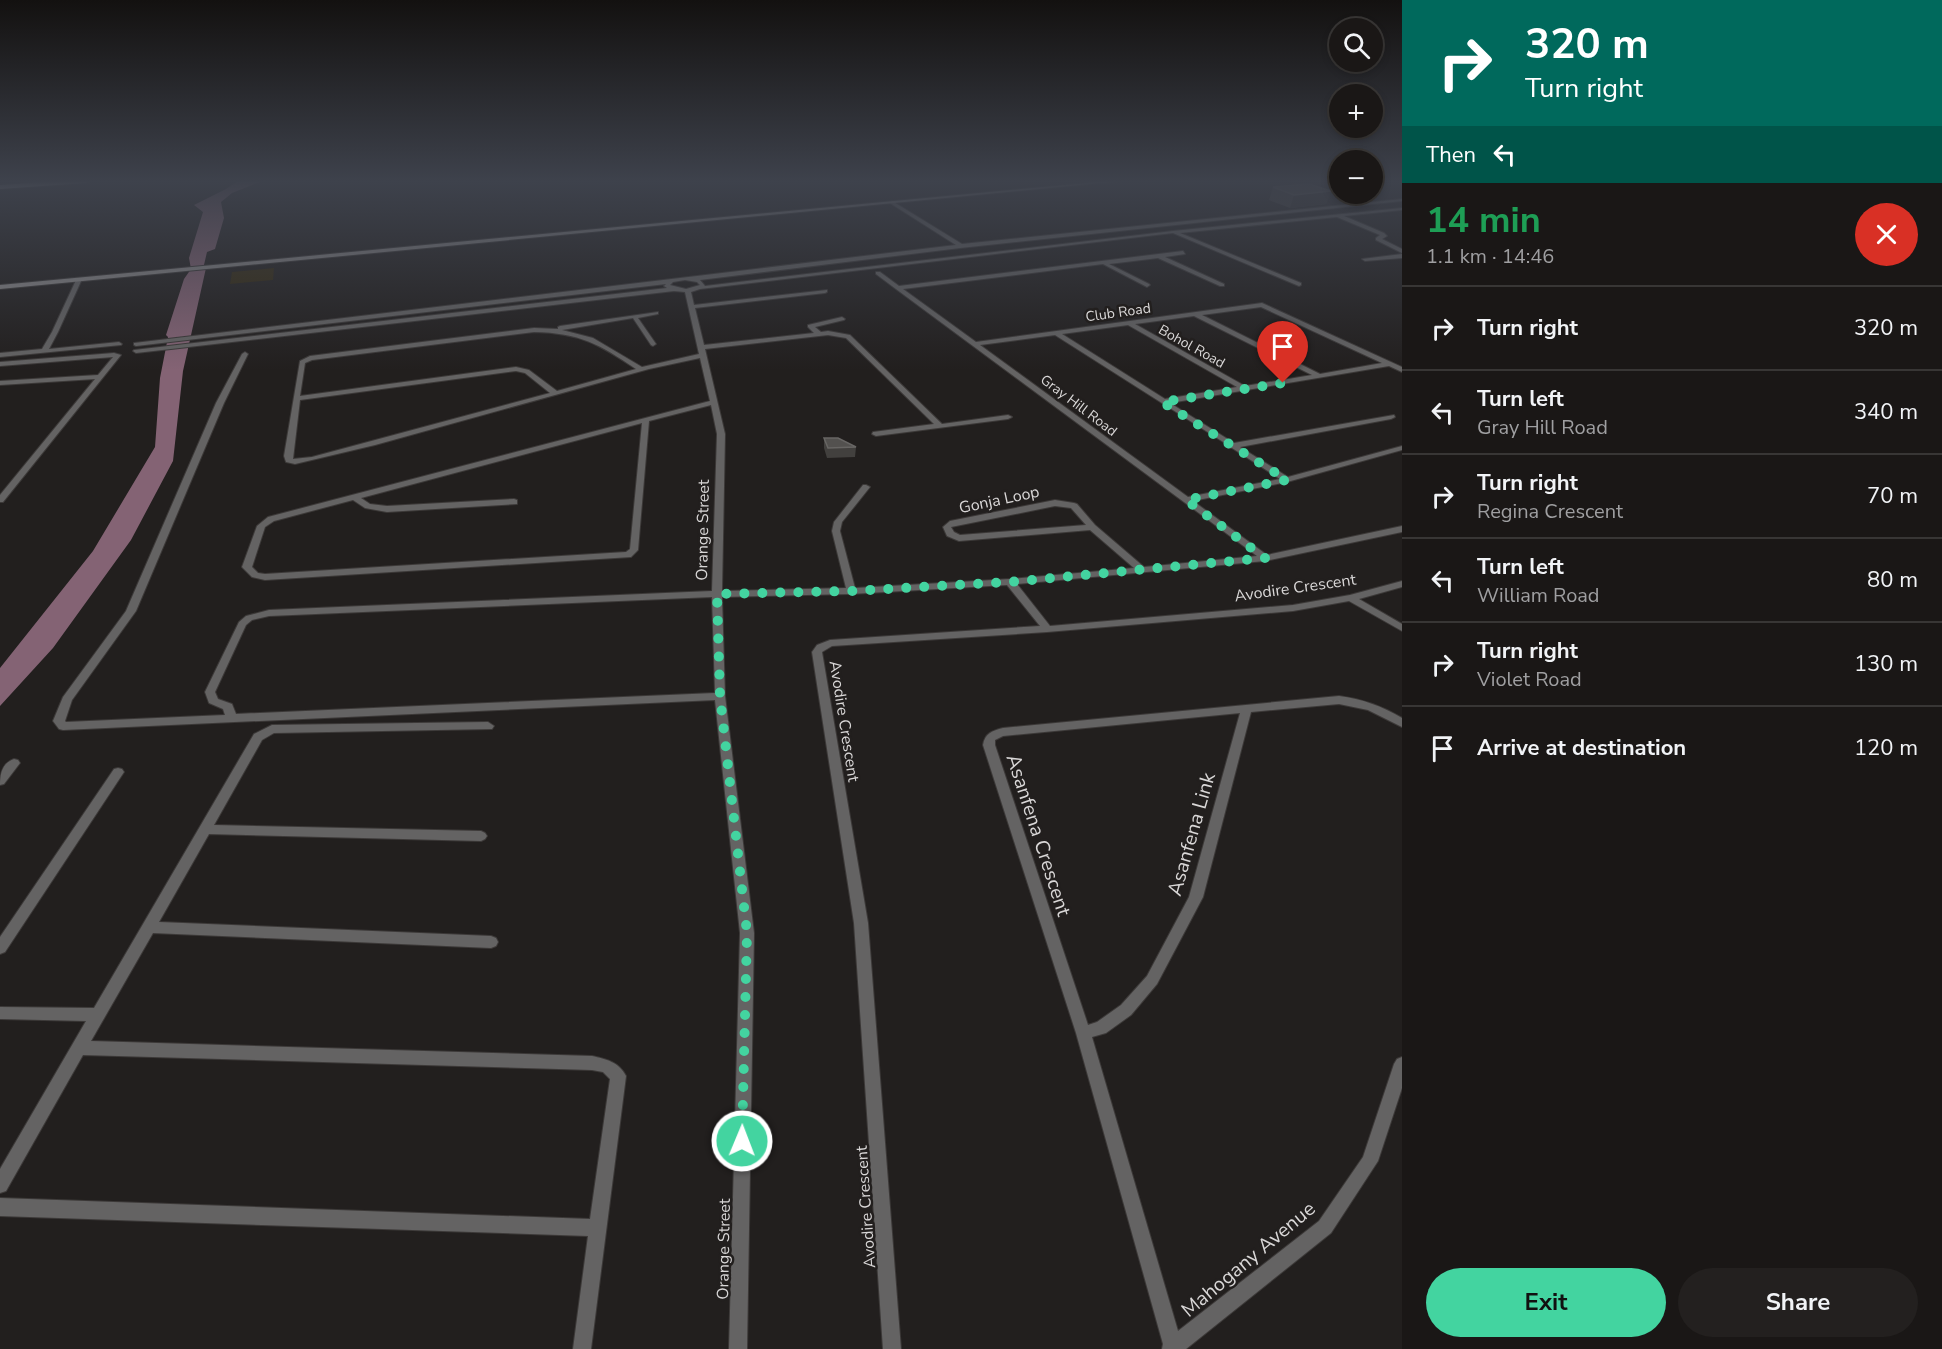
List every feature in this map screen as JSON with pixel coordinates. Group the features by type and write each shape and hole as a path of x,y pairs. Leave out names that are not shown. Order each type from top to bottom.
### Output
{"main road":[{"path":"0,287 444,244"}],"street":[{"path":"957,244 965,249"},
{"path":"192,342 205,347 357,331 1014,244"},
{"path":"0,357 119,344 136,347 192,342 674,290 1014,244"},
{"path":"192,342 436,314 668,283 677,279 694,286 875,270 1079,244"},
{"path":"1202,244 1299,284"},
{"path":"1388,244 1402,251"},
{"path":"898,288 1183,253"},
{"path":"1159,256 1222,285"},
{"path":"1365,259 1402,256"},
{"path":"1104,263 1148,285"},
{"name":"Gray Hill Road","path":"875,270 1265,558"},
{"path":"44,351 56,332 79,279"},
{"path":"668,283 674,290"},
{"name":"Orange Street","path":"694,286 691,307 721,434 717,594 720,696 747,933 738,1349"},
{"path":"691,307 825,291"},
{"name":"Club Road","path":"977,344 1262,305 1390,364"},
{"path":"554,330 575,324 656,313"},
{"path":"1195,314 1320,376"},
{"path":"634,316 653,344"},
{"path":"819,334 810,326 843,319"},
{"name":"Bohol Road","path":"1128,323 1245,389"},
{"path":"641,369 590,337 576,332 554,330 534,330 310,358 302,362 289,460 295,462 312,459 641,369 702,350 819,334 849,336 940,426"},
{"path":"1056,333 1287,480"},
{"path":"0,357 110,347 119,344"},
{"path":"110,347 107,353 116,355"},
{"path":"0,364 116,355 136,347"},
{"path":"245,354 220,403 131,611 68,699 59,721 63,726 720,696"},
{"path":"0,500 101,377 116,355"},
{"path":"1162,402 1390,364 1402,370"},
{"path":"298,398 516,369 527,371 555,393"},
{"path":"0,383 101,377"},
{"path":"646,419 634,550 628,555 265,577 250,572 247,567 261,526 283,515 646,419 714,402"},
{"path":"876,434 1008,417"},
{"path":"1231,446 1390,417"},
{"path":"1186,500 1287,480 1402,448"},
{"path":"851,591 836,531 843,514 866,487"},
{"path":"354,497 368,506 387,509 514,502"},
{"name":"Gonja Loop","path":"1092,527 959,537 950,534 947,527 950,524 1055,503 1074,506 1092,527 1141,569"},
{"path":"232,718 228,707 213,701 210,692 242,624 249,618 269,613 717,594 851,591 1010,582 1265,558 1402,529"},
{"path":"1010,582 1047,629"},
{"name":"Avodire Crescent","path":"892,1349 861,923 817,652 821,647 830,643 1047,629 1293,608 1351,598 1402,584"},
{"path":"1351,598 1402,628"},
{"name":"Asanfena Crescent","path":"1172,1348 1083,1033 989,746 990,738 1003,732 1339,700 1366,704 1384,710 1402,723"},
{"name":"Asanfena Link","path":"1083,1033 1101,1028 1126,1010 1152,980 1196,897 1246,710"},
{"path":"0,1185 258,737 272,729 488,726"},
{"path":"0,782 14,763"},
{"path":"0,948 118,772"},
{"path":"206,828 481,836"},
{"path":"148,927 491,942"},
{"path":"0,1013 99,1016"},
{"path":"79,1048 580,1063 607,1066 618,1076 582,1349"},
{"name":"Mahogany Avenue","path":"1172,1348 1325,1227 1370,1161 1402,1064"},
{"path":"0,1207 597,1228"}],"shaded area":[{"path":"193,244 216,244 215,249 207,252 204,265 206,268 183,371 173,461 131,540 53,648 0,706 0,668 93,551 155,447 160,378 168,337 166,335 184,279 191,269 189,258"},
{"path":"274,268 273,280 230,284 232,272"}],"building":[{"path":"824,438 838,438 856,447 828,448"}],"route":[{"path":"742,1141 747,933 721,713 717,594 851,591 1010,582 1265,558 1186,500 1287,480 1162,402 1283,383"}]}
